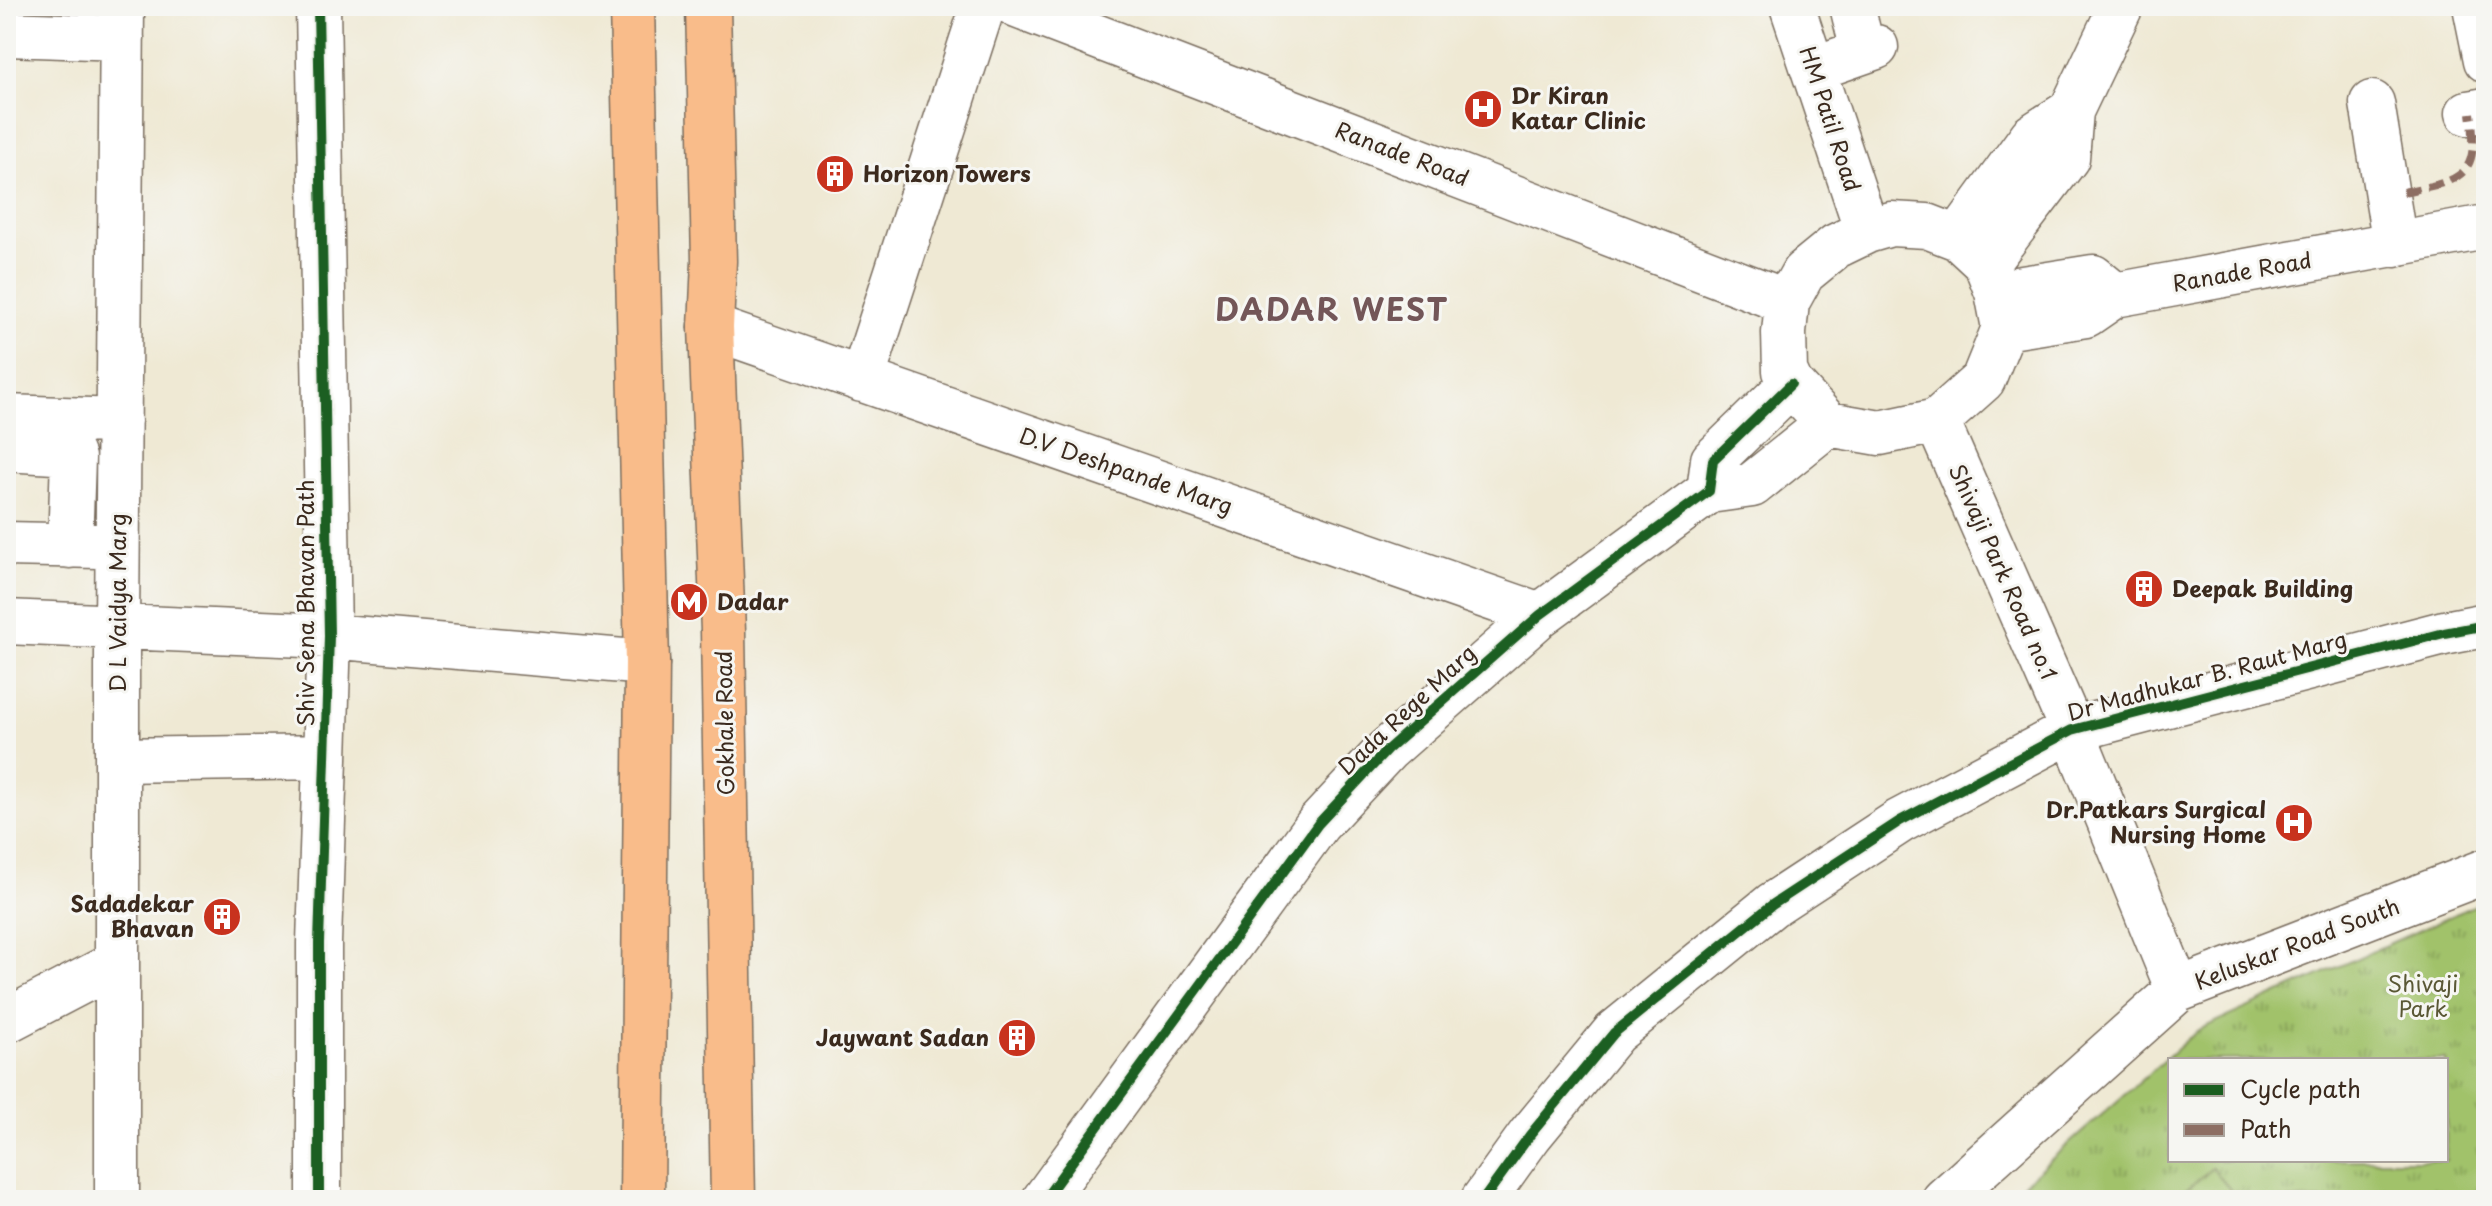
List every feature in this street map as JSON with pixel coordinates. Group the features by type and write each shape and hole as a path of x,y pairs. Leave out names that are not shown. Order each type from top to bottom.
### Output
{"main road":[{"path":"632,6 647,663 642,1200"},
{"name":"Gokhale Road","path":"708,6 714,261 711,327 723,631 733,1200"}],"street":[{"name":"Shiv Sena Bhavan Path","path":"318,6 329,636 319,943 319,1200"},
{"path":"862,380 983,6"},
{"name":"Ranade Road","path":"1017,6 1787,302"},
{"path":"1813,69 1870,49 1852,6"},
{"path":"1986,280 1927,226 1891,224 1867,231 1836,246 1803,273 1787,302 1785,371 1791,384 1828,424 1880,433 1937,421 1983,380 1986,280 2067,158 2071,111 2121,6"},
{"path":"2475,6 2486,60"},
{"name":"HM Patil Road","path":"1804,9 1813,69 1867,231"},
{"path":"6,34 122,22"},
{"name":"D L Vaidya Marg","path":"117,1200 117,627 122,22"},
{"path":"2372,103 2397,189 2403,243"},
{"name":"Ranade Road","path":"1986,280 2086,315 2115,295 2486,227"},
{"name":"D.V Deshpande Marg","path":"711,327 1540,615"},
{"path":"1791,384 1713,460 1709,491 1752,485 1828,424"},
{"path":"6,417 119,421"},
{"name":"Shivaji Park Road no.1","path":"1937,421 2072,730 2178,990"},
{"path":"6,449 71,453 70,534"},
{"name":"Dada Rege Marg","path":"1044,1200 1318,824 1387,750 1540,615 1709,491"},
{"path":"6,544 70,534 118,535"},
{"path":"6,622 329,636 647,663"},
{"name":"Dr Madhukar B. Raut Marg","path":"1483,1200 1530,1135 1614,1033 1772,905 1900,821 2072,730 2486,625"},
{"path":"117,760 325,757"},
{"name":"Keluskar Road South","path":"1944,1200 2178,990 2486,871"},
{"path":"6,1021 117,963"}],"shaded area":[{"path":"562,6 562,16 479,8"}],"green space":[{"name":"Shivaji Park","path":"2486,900 2486,1200 2005,1200 2198,1030"},
{"path":"2212,1168 2239,1200 2174,1200"}],"marked path":[{"path":"2403,192 2439,184 2462,173 2469,164 2472,152 2471,113"}],"cycle path":[{"path":"318,6 329,636 319,943 319,1200"},
{"path":"1044,1200 1318,824 1387,750 1540,615 1709,491 1713,460 1791,384"},
{"path":"1483,1200 1530,1135 1614,1033 1772,905 1900,821 2072,730 2444,633 2486,625"}],"place":[{"name":"Dr Kiran Katar Clinic","path":"1483,109"},
{"name":"Horizon Towers","path":"835,174"},
{"name":"Deepak Building","path":"2144,589"},
{"name":"Dadar","path":"689,602"},
{"name":"Dr.Patkars Surgical Nursing Home","path":"2294,823"},
{"name":"Sadadekar Bhavan","path":"222,917"},
{"name":"Jaywant Sadan","path":"1017,1038"}],"district":[{"name":"DADAR WEST","path":"1332,311"}]}
